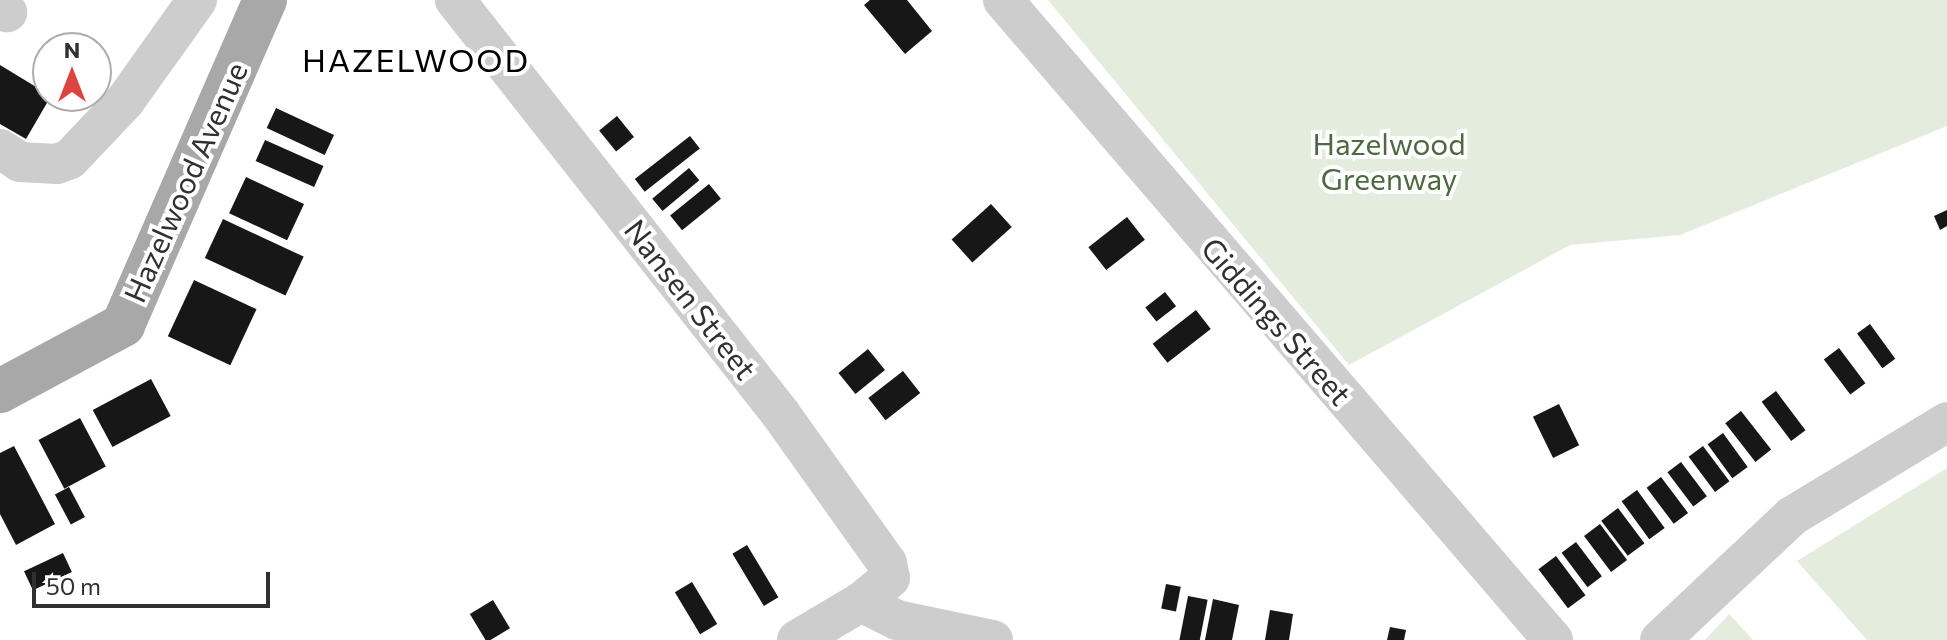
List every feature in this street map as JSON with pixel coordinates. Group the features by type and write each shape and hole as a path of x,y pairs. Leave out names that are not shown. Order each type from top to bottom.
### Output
{"main road":[{"name":"Hazelwood Avenue","path":"0,391 123,325 265,0"}],"street":[{"path":"0,149 20,162 57,164 70,159 125,101 197,0"},
{"name":"Nansen Street","path":"455,0 780,413 887,563 890,578 861,602"},
{"name":"Giddings Street","path":"1003,0 1553,640"},
{"path":"1660,640 1792,516 1947,422"},
{"path":"797,640 861,602 897,620 993,640"}],"green space":[{"name":"Hazelwood Greenway","path":"1048,0 1947,0 1947,126 1680,235 1570,245 1349,365"},
{"path":"1947,468 1947,640 1867,640 1797,561"},
{"path":"1729,614 1753,640 1705,640"}],"building":[{"path":"870,0 907,0 932,31 905,54 864,5"},
{"path":"0,65 32,84 32,112 42,112 26,139 0,124"},
{"path":"276,108 334,135 325,155 267,128"},
{"path":"617,116 634,137 616,151 599,130"},
{"path":"690,136 700,149 645,192 635,179"},
{"path":"265,140 323,166 314,187 256,161"},
{"path":"689,168 699,180 663,211 652,199"},
{"path":"246,177 304,204 287,240 229,213"},
{"path":"709,184 721,199 682,230 670,215"},
{"path":"991,204 1012,227 972,263 952,239"},
{"path":"1947,210 1947,226 1940,230 1934,216"},
{"path":"1127,217 1145,240 1106,270 1088,247"},
{"path":"223,219 304,257 285,296 205,258"},
{"path":"194,280 257,309 230,365 168,336"},
{"path":"1165,292 1176,306 1156,322 1145,307"},
{"path":"1196,310 1211,329 1167,363 1153,344"},
{"path":"1870,324 1895,359 1882,368 1857,333"},
{"path":"1839,348 1865,383 1850,395 1824,359"},
{"path":"868,349 885,370 855,394 838,373"},
{"path":"903,371 920,393 886,420 868,398"},
{"path":"151,379 171,416 112,447 93,410"},
{"path":"1776,391 1805,430 1791,441 1762,402"},
{"path":"1559,404 1579,445 1553,458 1533,417"},
{"path":"1741,411 1771,450 1755,462 1725,423"},
{"path":"80,418 106,467 64,489 39,440"},
{"path":"1723,433 1748,467 1732,478 1708,444"},
{"path":"14,446 55,524 16,545 0,514 0,453"},
{"path":"1703,446 1729,481 1715,492 1689,457"},
{"path":"1681,462 1707,496 1693,507 1667,472"},
{"path":"1661,477 1688,513 1674,524 1647,488"},
{"path":"69,487 85,517 71,525 55,495"},
{"path":"1637,490 1665,528 1649,539 1622,501"},
{"path":"1618,508 1644,543 1628,556 1601,521"},
{"path":"1600,524 1627,560 1611,572 1584,536"},
{"path":"1576,542 1602,576 1588,587 1562,553"},
{"path":"747,545 778,597 764,606 732,554"},
{"path":"63,553 72,572 33,590 24,571"},
{"path":"1556,556 1585,595 1568,608 1538,569"},
{"path":"692,582 717,624 700,634 675,592"},
{"path":"1166,584 1181,587 1176,611 1161,609"},
{"path":"1188,596 1208,600 1200,640 1179,640"},
{"path":"1213,599 1239,605 1232,640 1205,640"},
{"path":"493,600 510,628 486,640 470,614"},
{"path":"1270,610 1293,614 1289,640 1265,640"},
{"path":"1390,627 1406,630 1404,640 1387,640"}],"district":[{"name":"HAZELWOOD","path":"416,59"}]}
